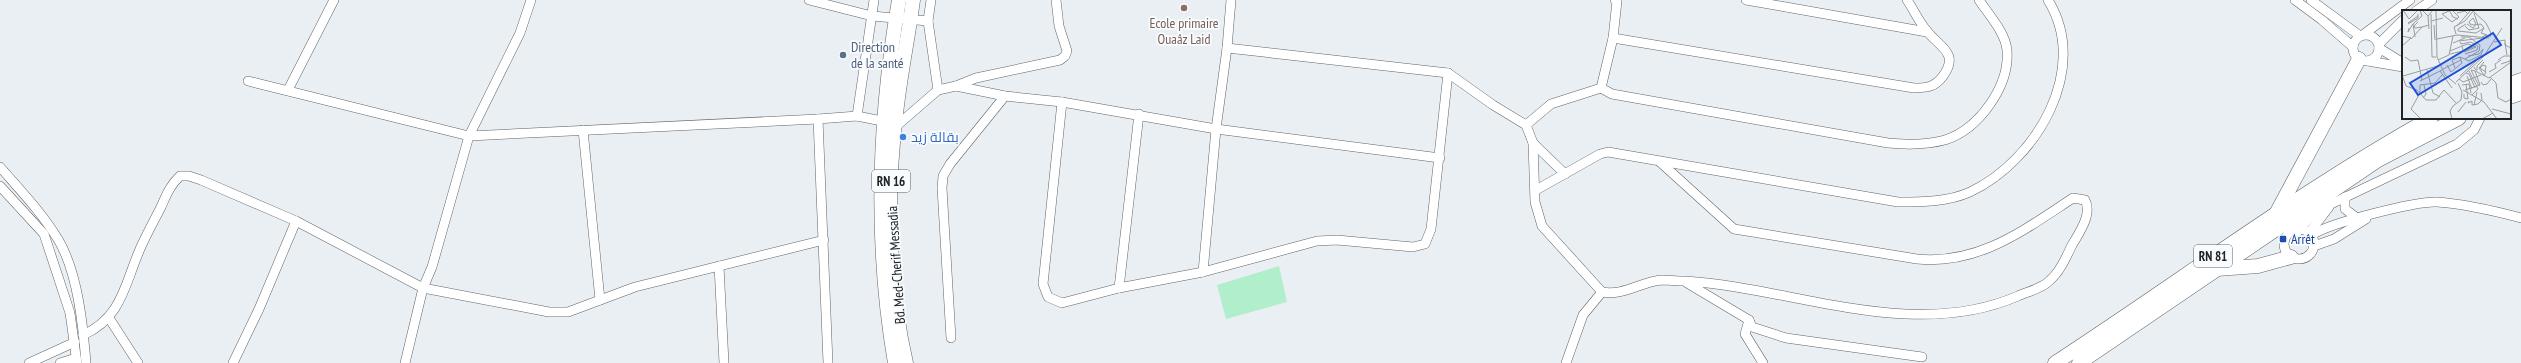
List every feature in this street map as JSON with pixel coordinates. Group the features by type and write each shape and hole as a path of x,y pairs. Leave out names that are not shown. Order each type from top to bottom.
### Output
{"highway":[{"name":"Bd. Med-Cherif Messadia","path":"895,363 882,270 882,121 899,0"},
{"name":"Bd. Med-Cherif Messadia","path":"906,363 898,324 893,262 891,181 894,128 913,0"},
{"path":"2277,212 2359,56"},
{"path":"2511,84 2521,80"},
{"path":"2511,96 2521,93"},
{"name":"RN 81","path":"2079,363 2303,209 2375,156 2430,119"},
{"name":"RN 81","path":"2055,363 2277,212 2375,156 2457,119"},
{"path":"2303,209 2304,232"},
{"path":"2215,270 2258,266 2291,257"}],"street":[{"path":"288,90 334,0"},
{"path":"405,363 423,288 432,267 469,136 520,33 531,0"},
{"path":"809,0 872,16 910,21 928,21"},
{"path":"857,116 874,0"},
{"path":"931,0 928,21 938,90"},
{"path":"894,128 920,108 938,90 956,86 976,78 1060,60 1068,51 1059,26 1056,0"},
{"path":"1203,272 1216,129 1227,48 1231,0"},
{"path":"1601,88 1613,38 1617,0"},
{"path":"1746,0 1927,32"},
{"path":"1613,38 1914,88 1927,88 1941,78 1950,63 1945,50 1927,32 1907,0"},
{"path":"1526,125 1551,104 1601,88 1612,94 1906,145 1926,144 1947,139 1970,126 1987,109 1997,91 2006,69 2007,49 2001,33 1979,0"},
{"path":"1536,190 1600,154 1608,152 1898,202 1928,202 1970,192 2000,173 2027,148 2055,100 2062,72 2061,40 2052,7 2048,0"},
{"path":"2295,0 2322,20 2359,56 2402,67"},
{"path":"2311,0 2362,35 2372,35 2379,46 2402,61"},
{"path":"2359,56 2355,40 2410,0"},
{"path":"2417,10 2432,0"},
{"path":"2359,56 2377,56 2379,46 2402,21"},
{"path":"1227,48 1448,73 1493,106 1526,125 1533,143 1537,214 1542,226 1602,292 1616,293 1660,280 1684,281 1737,287 1868,310 1928,315 1965,312 2000,304 2048,282 2064,262 2086,217 2088,206 2082,198 2073,198 2020,234 1966,256 1940,260 1917,259 1734,229 1660,162"},
{"path":"1062,102 1043,284 1044,291 1054,301 1062,303 1119,288 1203,272 1317,241 1337,240 1413,247 1424,244 1431,229 1440,158 1448,73"},
{"path":"248,81 469,136 857,116 882,121"},
{"path":"956,86 1005,96 1062,102 1139,114 1216,129 1440,158"},
{"path":"951,338 942,188 943,176 950,164 1005,96"},
{"path":"1119,288 1139,114"},
{"path":"818,119 828,363"},
{"path":"2304,232 2331,204 2457,144 2474,130 2480,119"},
{"path":"583,130 600,300"},
{"path":"1533,143 1565,174"},
{"path":"0,167 44,218 60,242 70,269 84,335 86,363"},
{"path":"84,335 97,329 109,318 125,291 140,250 172,183 180,176 189,176 201,180 296,221 423,288 549,312 568,312 635,287 824,240"},
{"path":"0,186 44,234 70,313 75,342 76,361 60,363"},
{"path":"2345,197 2345,209 2357,218"},
{"path":"2372,215 2334,239 2314,246 2306,258 2291,257 2285,249 2285,239 2304,232 2357,218 2436,202 2521,218"},
{"path":"232,363 259,310 296,221"},
{"path":"2304,232 2314,246"},
{"path":"719,266 724,362"},
{"path":"1684,281 1749,320 1752,327 1786,338 1922,357"},
{"path":"1566,363 1583,316 1602,292"},
{"path":"109,318 138,363"},
{"path":"1749,320 1745,334 1763,363"},
{"path":"29,363 75,342"}],"green space":[{"path":"1279,266 1287,302 1226,319 1217,285"}],"place":[{"name":"Ecole primaire Ouaâz Laid","path":"1184,8"},
{"name":"Direction de la santé","path":"843,55"},
{"name":"بقالة زيد","path":"903,137"},
{"name":"Arrêt","path":"2283,239"}]}
